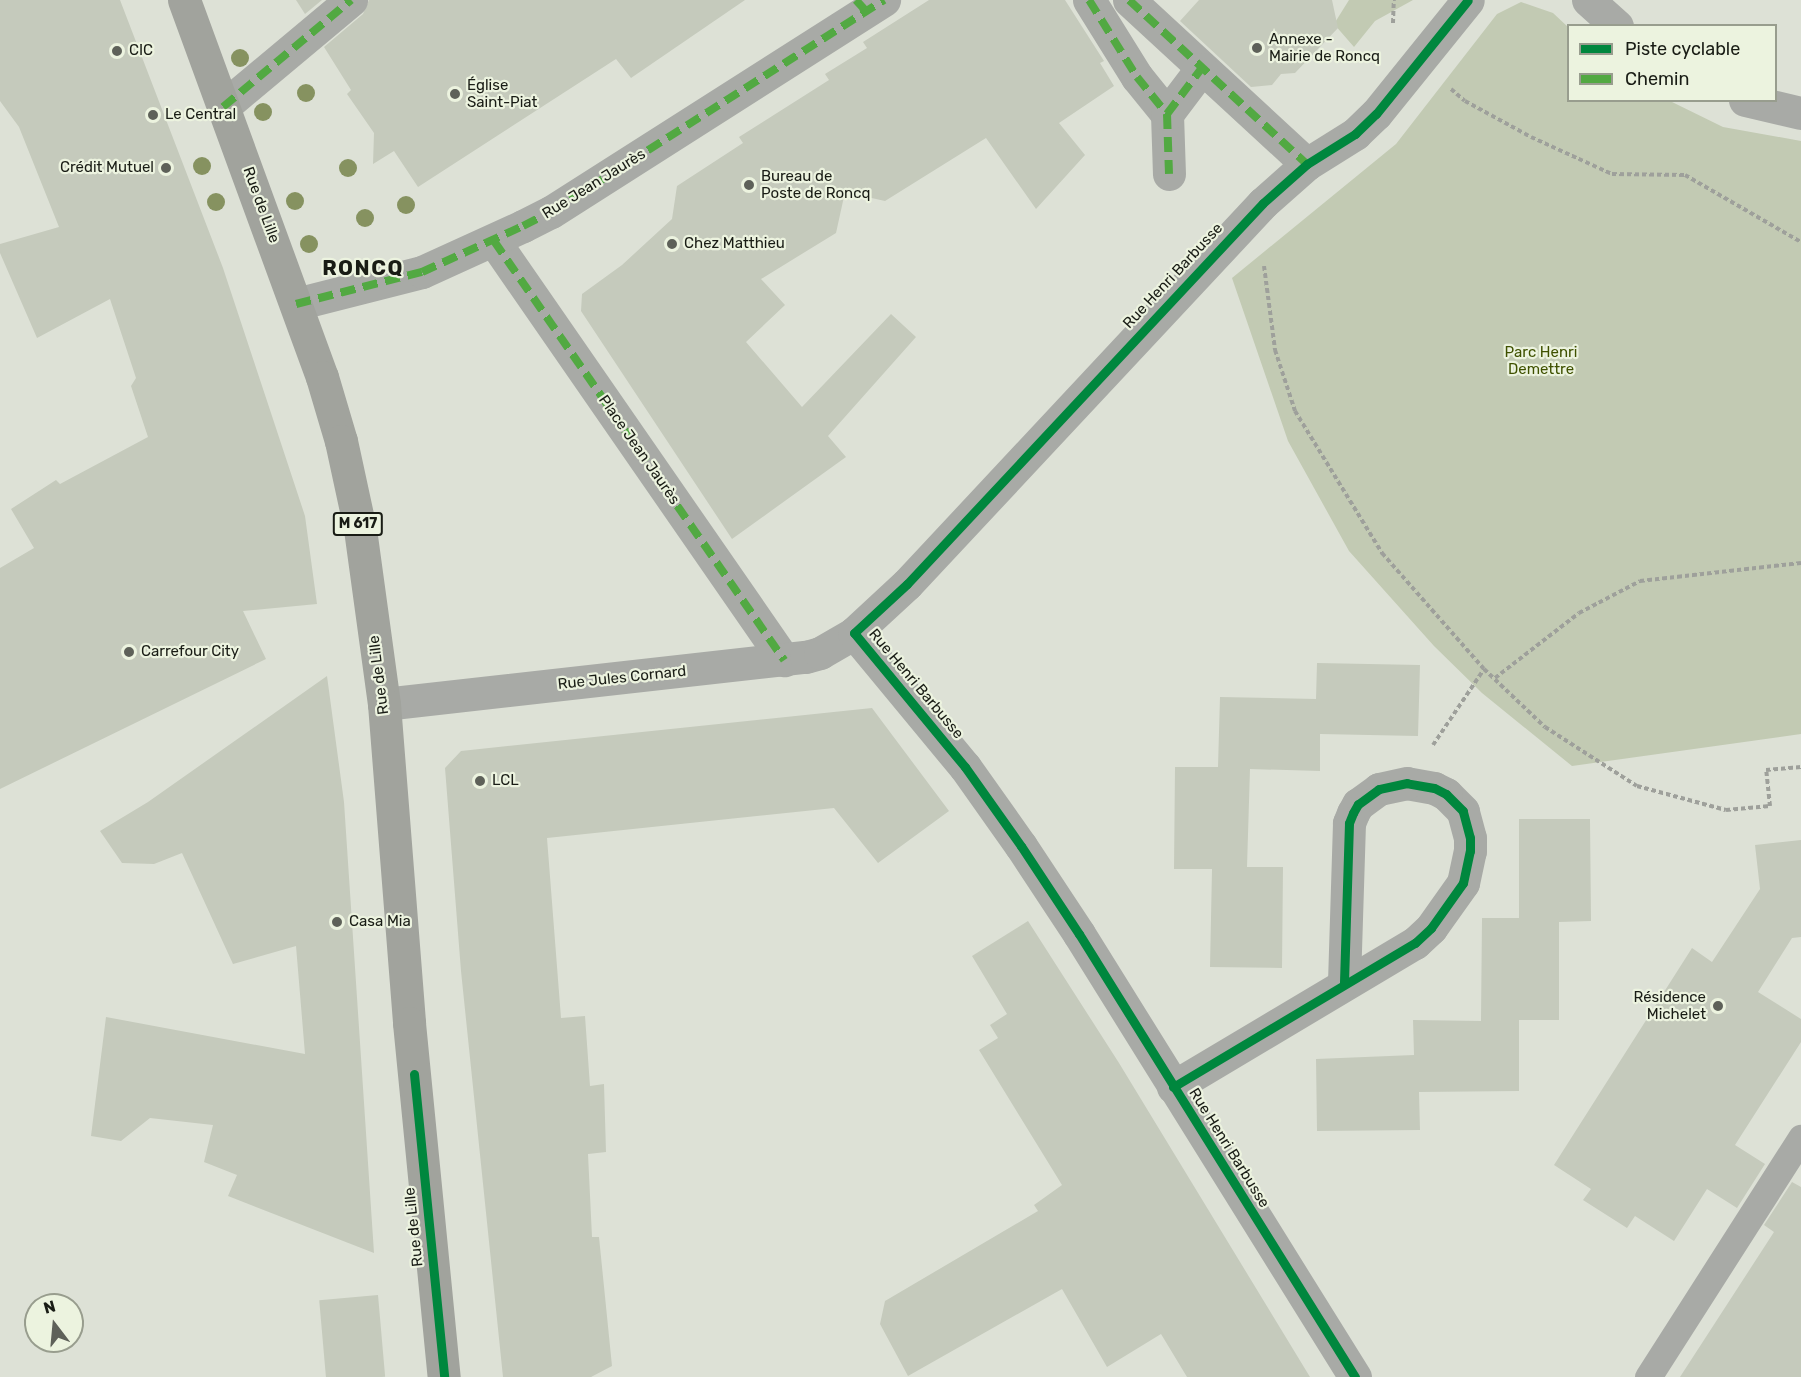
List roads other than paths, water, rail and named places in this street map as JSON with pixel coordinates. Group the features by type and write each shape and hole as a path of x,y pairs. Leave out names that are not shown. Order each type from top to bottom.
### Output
{"main road":[{"name":"Rue de Lille","path":"184,0 322,377 350,482 384,704 410,1033 444,1377"}],"street":[{"path":"223,107 351,0"},
{"path":"1089,0 1137,77 1167,114 1169,174"},
{"path":"1129,0 1308,164"},
{"name":"Rue Henri Barbusse","path":"1355,1377 1021,846 965,767 854,633 907,585 1254,212 1308,164 1355,134 1376,114 1468,0"},
{"path":"1588,0 1615,24"},
{"name":"Rue Jean Jaurès","path":"296,304 412,275 494,241 551,212 869,4"},
{"path":"1167,114 1202,69"},
{"path":"1754,102 1801,113"},
{"name":"Place Jean Jaurès","path":"494,241 784,660"},
{"name":"Rue Jules Cornard","path":"384,704 784,660 820,653 854,633"},
{"path":"1173,1087 1344,983 1415,943 1442,915 1463,884 1470,838 1462,811 1446,794 1434,788 1407,783 1379,789 1358,804 1349,823 1344,983"}],"lane":[{"path":"1648,1377 1801,1138"}],"place":[{"name":"Annexe - Mairie de Roncq","path":"1257,48"},
{"name":"CIC","path":"117,51"},
{"name":"Église Saint-Piat","path":"455,94"},
{"name":"Le Central","path":"153,115"},
{"name":"Crédit Mutuel","path":"166,168"},
{"name":"Bureau de Poste de Roncq","path":"749,185"},
{"name":"Chez Matthieu","path":"672,244"},
{"name":"Carrefour City","path":"129,652"},
{"name":"LCL","path":"480,781"},
{"name":"Casa Mia","path":"337,922"},
{"name":"Résidence Michelet","path":"1718,1006"}],"district":[{"name":"RONCQ","path":"363,268"}],"park label":[{"name":"Parc Henri Demettre","path":"1541,360"}]}
